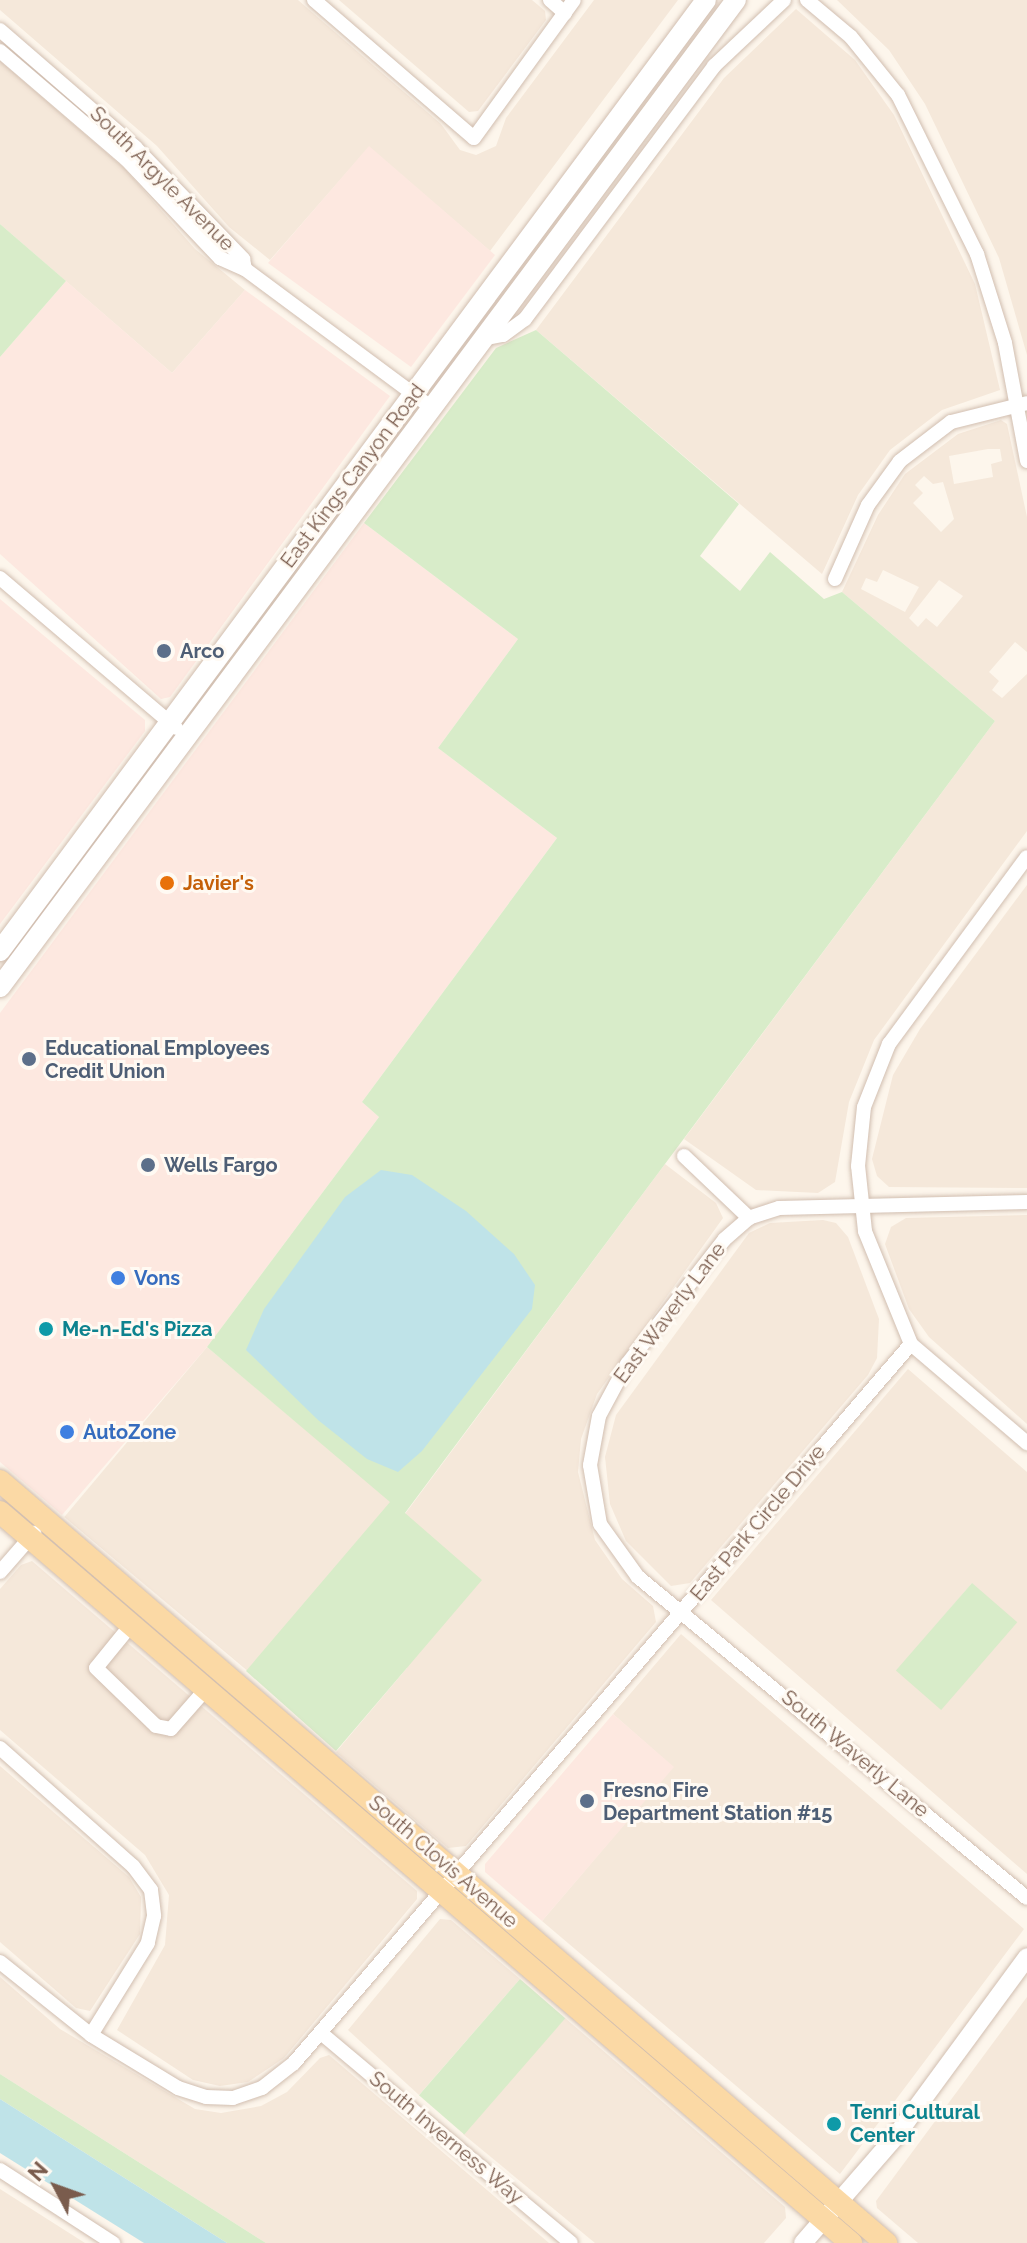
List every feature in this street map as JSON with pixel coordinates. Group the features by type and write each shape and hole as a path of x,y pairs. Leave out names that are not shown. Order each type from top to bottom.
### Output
{"main road":[{"name":"East Kings Canyon Road","path":"0,987 414,394 706,0"},
{"path":"651,113 662,79 720,0"},
{"name":"East Kings Canyon Road","path":"0,951 179,730 431,407 736,0"},
{"path":"0,969 30,927 31,910"},
{"name":"South Clovis Avenue","path":"0,1481 886,2243"},
{"name":"South Clovis Avenue","path":"0,1512 851,2243"}],"street":[{"path":"314,0 474,138 574,0"},
{"path":"550,0 565,13"},
{"path":"482,339 503,335 525,319 714,66 784,0"},
{"path":"807,0 871,57 910,117 989,284 1022,404 1027,461"},
{"name":"South Argyle Avenue","path":"0,30 135,147 243,259 245,269"},
{"name":"South Argyle Avenue","path":"0,51 126,159 220,258 245,269 431,407"},
{"path":"835,579 868,505 900,461 951,422 1022,404"},
{"path":"0,578 179,730"},
{"path":"1027,857 889,1044 864,1107 858,1166 860,1207 871,1252 911,1344 1027,1443"},
{"path":"684,1156 749,1218"},
{"name":"East Waverly Lane","path":"682,1612 638,1577 600,1524 591,1486 593,1443 599,1416 627,1364 724,1240 749,1218 779,1208 1027,1202"},
{"name":"East Park Circle Drive","path":"91,2035 178,2088 206,2097 233,2098 281,2075 443,1893 911,1344"},
{"path":"0,1572 45,1520"},
{"name":"South Waverly Lane","path":"682,1612 1027,1898"},
{"path":"131,1625 96,1668 156,1726 171,1729 206,1689"},
{"path":"0,1748 133,1866 151,1890 154,1916 148,1943 91,2035 0,1962"},
{"path":"803,2243 841,2204 1027,1957"},
{"name":"South Inverness Way","path":"321,2033 571,2243"},
{"path":"0,2170 113,2243"}],"shaded area":[{"path":"0,0 298,0 441,124 460,150 476,155 496,146 506,118 594,0 678,0 490,251 369,147 270,260 229,227 157,146 0,10"},
{"path":"339,0 532,0 545,11 546,20 478,111 469,112"},
{"path":"837,0 1027,0 1027,355 999,258 925,104 889,50"},
{"path":"796,9 855,60 894,115 975,284 1000,390 942,410 890,450 858,495 822,574 536,330 724,78"},
{"path":"0,61 125,169 195,249 245,290 172,373 0,224"},
{"path":"369,146 495,255 411,367 268,263"},
{"path":"66,281 172,373 245,290 390,396 170,697 161,699 0,554 0,357"},
{"path":"1001,420 1007,424 1027,517 1027,652 1015,642 989,672 999,681 992,690 1002,698 1027,674 1027,831 874,1040 849,1102 835,1182 818,1193 756,1190 684,1139 995,721 842,592 878,515 905,474 958,434","holes":["1000,449 1002,461 991,464 993,477 954,484 949,456","924,476 933,484 943,482 954,519 941,532 913,503 923,493 915,485","883,570 919,587 905,612 861,589 866,578 877,582","939,580 963,596 937,627 926,618 918,627 909,618"]},
{"path":"364,523 518,639 438,748 557,838 362,1102 379,1117 207,1347 62,1515 0,1462 0,1013"},
{"path":"0,599 145,720 145,731 0,924"},
{"path":"1027,885 1027,1188 889,1187 877,1176 872,1159 893,1075 920,1029"},
{"path":"665,1164 716,1203 723,1218 597,1394 581,1439 578,1472 595,1540 622,1579 653,1606 656,1622 466,1846 448,1848 336,1752 407,1668 405,1514"},
{"path":"1027,1215 1027,1424 929,1337 909,1309 885,1244 891,1227 906,1218"},
{"path":"823,1220 836,1223 848,1237 879,1319 877,1358 868,1375 690,1583 671,1586 626,1541 610,1504 605,1457 616,1415 749,1233 770,1223"},
{"path":"207,1347 392,1502 249,1672 64,1517"},
{"path":"908,1369 1027,1472 1027,1874 711,1600","holes":["972,1583 939,1706 898,1670"]},
{"path":"32,1561 417,1891 417,1899 284,2058 248,2082 220,2086 193,2080 117,2030 165,1945 169,1895 145,1855 0,1730 0,1589 21,1565"},
{"path":"681,1634 1024,1929 840,2174 542,1921 673,1767 613,1714"},
{"path":"613,1714 674,1767 542,1921 485,1872 485,1864"},
{"path":"0,1766 129,1877 141,1897 140,1934 90,2011 76,2008 0,1942"},
{"path":"440,1919 451,1920 520,1979 419,2095 348,2030"},
{"path":"0,1977 60,2029 195,2109 221,2113 261,2106 287,2092 320,2058 329,2055 549,2243 266,2243 0,2074"},
{"path":"1027,1997 1027,2243 918,2243 877,2208 876,2201"},
{"path":"565,2018 785,2207 786,2218 764,2243 595,2243 463,2134"},
{"path":"0,2189 85,2243 0,2243"}],"green space":[{"path":"0,224 66,281 0,357"},
{"path":"536,330 739,504 700,556 740,591 770,552 824,599 842,592 995,721 405,1513 482,1580 336,1751 246,1671 390,1502 207,1347 379,1117 362,1102 557,838 438,748 518,639 364,523 496,348"},
{"path":"972,1583 1017,1622 941,1710 896,1671"},
{"path":"520,1979 565,2018 464,2135 419,2095"},
{"path":"0,2074 266,2243 227,2243 0,2099"}],"water":[{"path":"381,1170 412,1175 466,1211 514,1254 535,1285 532,1309 422,1451 398,1472 367,1459 318,1420 246,1350 264,1309 345,1197"},
{"path":"0,2099 227,2243 144,2243 0,2153"}],"place":[{"name":"Arco","path":"164,651"},
{"name":"Javier's","path":"167,883"},
{"name":"Educational Employees Credit Union","path":"29,1059"},
{"name":"Wells Fargo","path":"148,1165"},
{"name":"Vons","path":"118,1278"},
{"name":"Me-n-Ed's Pizza","path":"46,1329"},
{"name":"AutoZone","path":"67,1432"},
{"name":"Fresno Fire Department Station #15","path":"587,1801"},
{"name":"Tenri Cultural Center","path":"834,2124"}]}
